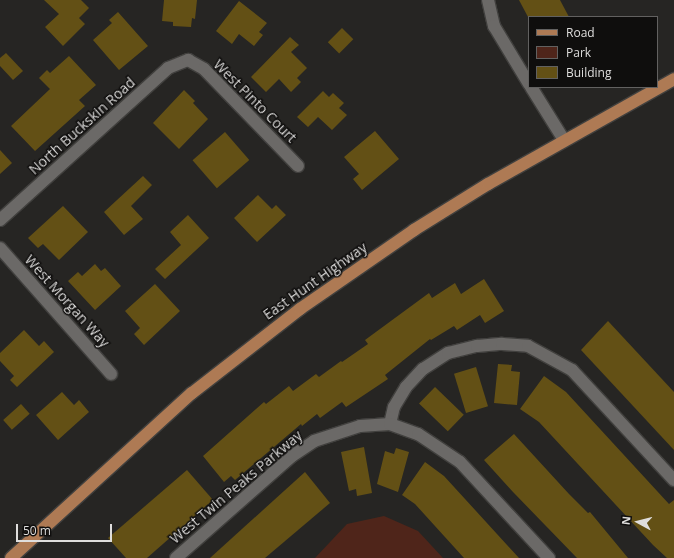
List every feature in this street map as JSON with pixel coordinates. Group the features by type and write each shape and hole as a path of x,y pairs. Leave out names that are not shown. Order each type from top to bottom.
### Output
{"main road":[{"name":"East Hunt Highway","path":"658,87 674,78"},
{"name":"East Hunt Highway","path":"11,558 192,393 300,309 414,230 564,140 656,88"}],"street":[{"path":"488,0 494,26 528,82"},
{"name":"West Pinto Court","path":"188,60 204,69 298,166"},
{"name":"North Buckskin Road","path":"0,220 168,68 188,60"},
{"path":"532,88 564,140"},
{"name":"West Morgan Way","path":"0,248 111,374"},
{"path":"390,424 394,407 406,387 422,369 448,353 477,346 502,344 528,346 572,370 674,480"},
{"name":"West Twin Peaks Parkway","path":"176,558 292,456 314,440 360,426 390,424 418,434 460,462 549,558"}],"green space":[{"path":"384,516 418,531 443,558 315,558 347,524"}],"building":[{"path":"44,0 81,0 89,8 79,18 85,24 63,46 45,27 59,14"},
{"path":"164,0 197,0 195,19 192,18 191,27 173,26 173,22 162,21"},
{"path":"519,0 560,0 568,16 528,16"},
{"path":"239,1 267,23 259,32 263,35 254,46 239,34 232,44 216,31"},
{"path":"118,12 148,46 119,70 93,40 112,23 109,20"},
{"path":"342,28 353,39 339,53 328,42"},
{"path":"290,37 299,45 291,52 307,68 297,78 301,82 291,92 279,79 266,92 251,77"},
{"path":"6,53 23,71 13,80 0,66 0,58"},
{"path":"69,56 96,85 79,100 85,106 35,151 11,126 50,89 39,78 47,70 50,73"},
{"path":"184,90 195,101 193,103 208,119 179,149 153,123"},
{"path":"323,91 329,97 333,93 344,103 339,108 347,115 332,130 318,117 308,127 297,117"},
{"path":"375,131 399,159 362,190 353,179 359,174 344,157"},
{"path":"225,132 249,160 217,188 193,160"},
{"path":"0,150 12,163 0,174"},
{"path":"143,176 152,185 131,206 143,219 124,235 104,212"},
{"path":"258,195 272,209 276,205 286,215 257,242 234,218"},
{"path":"63,206 88,232 59,260 43,244 38,248 28,238"},
{"path":"188,215 209,238 165,279 155,269 181,245 170,232"},
{"path":"95,264 101,271 105,268 121,286 95,310 68,281 78,272 82,276"},
{"path":"484,279 504,311 485,323 480,315 457,330 454,326 431,340 430,339 385,375 388,379 346,407 342,402 320,418 317,414 302,426 301,424 235,480 231,476 224,482 203,456 264,402 266,404 289,386 293,391 316,374 319,377 341,361 342,362 368,344 365,340 429,293 432,298 455,283 461,294"},
{"path":"155,284 180,311 144,345 134,334 140,328 125,311"},
{"path":"608,321 674,392 674,450 581,350"},
{"path":"24,330 39,346 44,341 54,352 17,387 10,380 14,376 0,361 0,353"},
{"path":"498,364 512,365 511,371 520,372 517,405 494,403"},
{"path":"476,367 488,406 466,413 454,374"},
{"path":"544,376 566,392 669,504 674,500 674,558 667,558 653,545 539,422 520,409"},
{"path":"435,387 464,415 448,431 419,404"},
{"path":"62,392 74,405 79,400 89,412 58,440 36,415"},
{"path":"21,404 30,414 12,430 3,420"},
{"path":"514,434 569,494 588,513 590,512 628,558 577,558 513,492 484,460"},
{"path":"364,447 372,493 357,496 356,489 349,491 341,452"},
{"path":"396,448 409,452 398,492 377,484 385,451 394,454"},
{"path":"425,462 444,476 519,558 464,558 415,504 402,495"},
{"path":"187,470 213,500 147,558 126,558 108,538"},
{"path":"305,472 330,503 265,558 210,558"}]}
